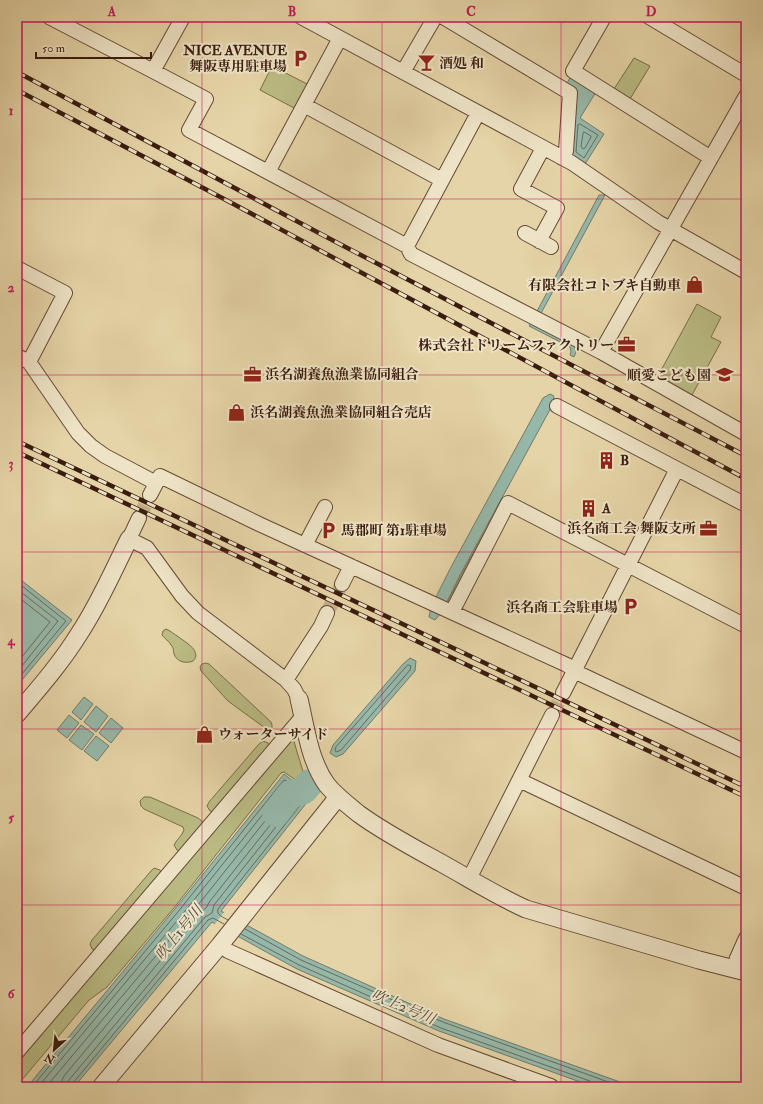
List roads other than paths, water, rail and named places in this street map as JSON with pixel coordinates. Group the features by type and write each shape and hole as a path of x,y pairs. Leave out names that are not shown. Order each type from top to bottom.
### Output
{"street":[{"path":"49,17 206,99 189,130 407,246 411,254 601,352 746,434"},
{"path":"153,71 183,17"},
{"path":"301,17 572,163 658,222 746,272"},
{"path":"403,72 435,17"},
{"path":"443,17 570,93 566,151 562,158"},
{"path":"604,17 572,71 711,158"},
{"path":"649,17 746,75"},
{"path":"268,172 340,38"},
{"path":"601,352 746,96"},
{"path":"304,106 442,180"},
{"path":"407,246 478,113"},
{"path":"525,233 545,244 557,208 521,189 543,148"},
{"path":"17,268 65,293 23,359 75,428 91,446 105,456 156,483"},
{"path":"557,406 746,505"},
{"path":"563,692 677,469"},
{"path":"150,496 160,476 259,524 567,665 578,673 746,752"},
{"path":"443,608 508,503 746,626"},
{"path":"305,545 325,507"},
{"path":"17,714 56,667 80,634 100,599 139,518"},
{"path":"129,539 146,548 182,596 198,613 286,680 294,688 299,699 314,762 328,785 338,797 371,823 515,904 538,913 699,960 740,970 737,958 746,938"},
{"path":"342,584 351,566"},
{"path":"286,680 321,626 327,613"},
{"path":"469,879 552,714"},
{"path":"17,1052 303,716"},
{"path":"519,780 746,888"},
{"path":"102,1087 224,941 338,797"},
{"path":"224,941 228,951 438,1045 551,1086"}],"water":[{"path":"571,76 596,92 580,118 604,134 585,164 571,155 577,93 566,85"},
{"path":"599,195 605,195 539,317 535,315"},
{"path":"532,321 574,344 576,352 574,357 570,355 570,347 529,326"},
{"path":"550,394 554,396 553,404 460,575 442,612 435,620 429,617 431,607 450,569 543,398"},
{"path":"17,577 72,620 17,686"},
{"path":"410,658 416,661 415,671 343,754 336,757 330,753 333,745 403,664"},
{"path":"84,697 93,704 81,720 72,712"},
{"path":"96,706 108,716 96,732 84,722"},
{"path":"69,715 79,723 67,738 57,730"},
{"path":"111,718 123,728 111,743 99,733"},
{"path":"81,725 94,734 82,750 69,740"},
{"path":"96,736 109,746 97,761 84,751"},
{"name":"吹上2号川","path":"284,774 312,796 221,911 303,956 444,1019 634,1087 594,1087 439,1031 297,969 212,922 74,1087 27,1087 174,910"}],"waterway":[{"name":"吹上1号川","path":"276,813 290,795 304,790 310,783"}],"tunnel":[{"path":"139,518 150,495"},
{"path":"327,613 342,584"},
{"path":"552,715 563,693"}],"railway":[{"path":"17,72 334,241 746,456"},
{"path":"17,90 226,200 746,479"},
{"path":"17,441 746,787"},
{"path":"17,452 746,797"}],"place":[{"name":"NICE AVENUE 舞阪専用駐車場","path":"300,58"},
{"name":"酒処 和","path":"426,63"},
{"name":"有限会社コトブキ自動車","path":"694,285"},
{"name":"株式会社ドリームファクトリー","path":"627,345"},
{"name":"浜名湖養魚漁業協同組合","path":"252,374"},
{"name":"順愛こども園","path":"724,375"},
{"name":"浜名湖養魚漁業協同組合売店","path":"237,412"},
{"name":"B","path":"607,460"},
{"name":"A","path":"589,508"},
{"name":"浜名商工会 舞阪支所","path":"709,528"},
{"name":"馬郡町 第1駐車場","path":"328,530"},
{"name":"浜名商工会駐車場","path":"631,607"},
{"name":"ウォーターサイド","path":"205,734"}]}
